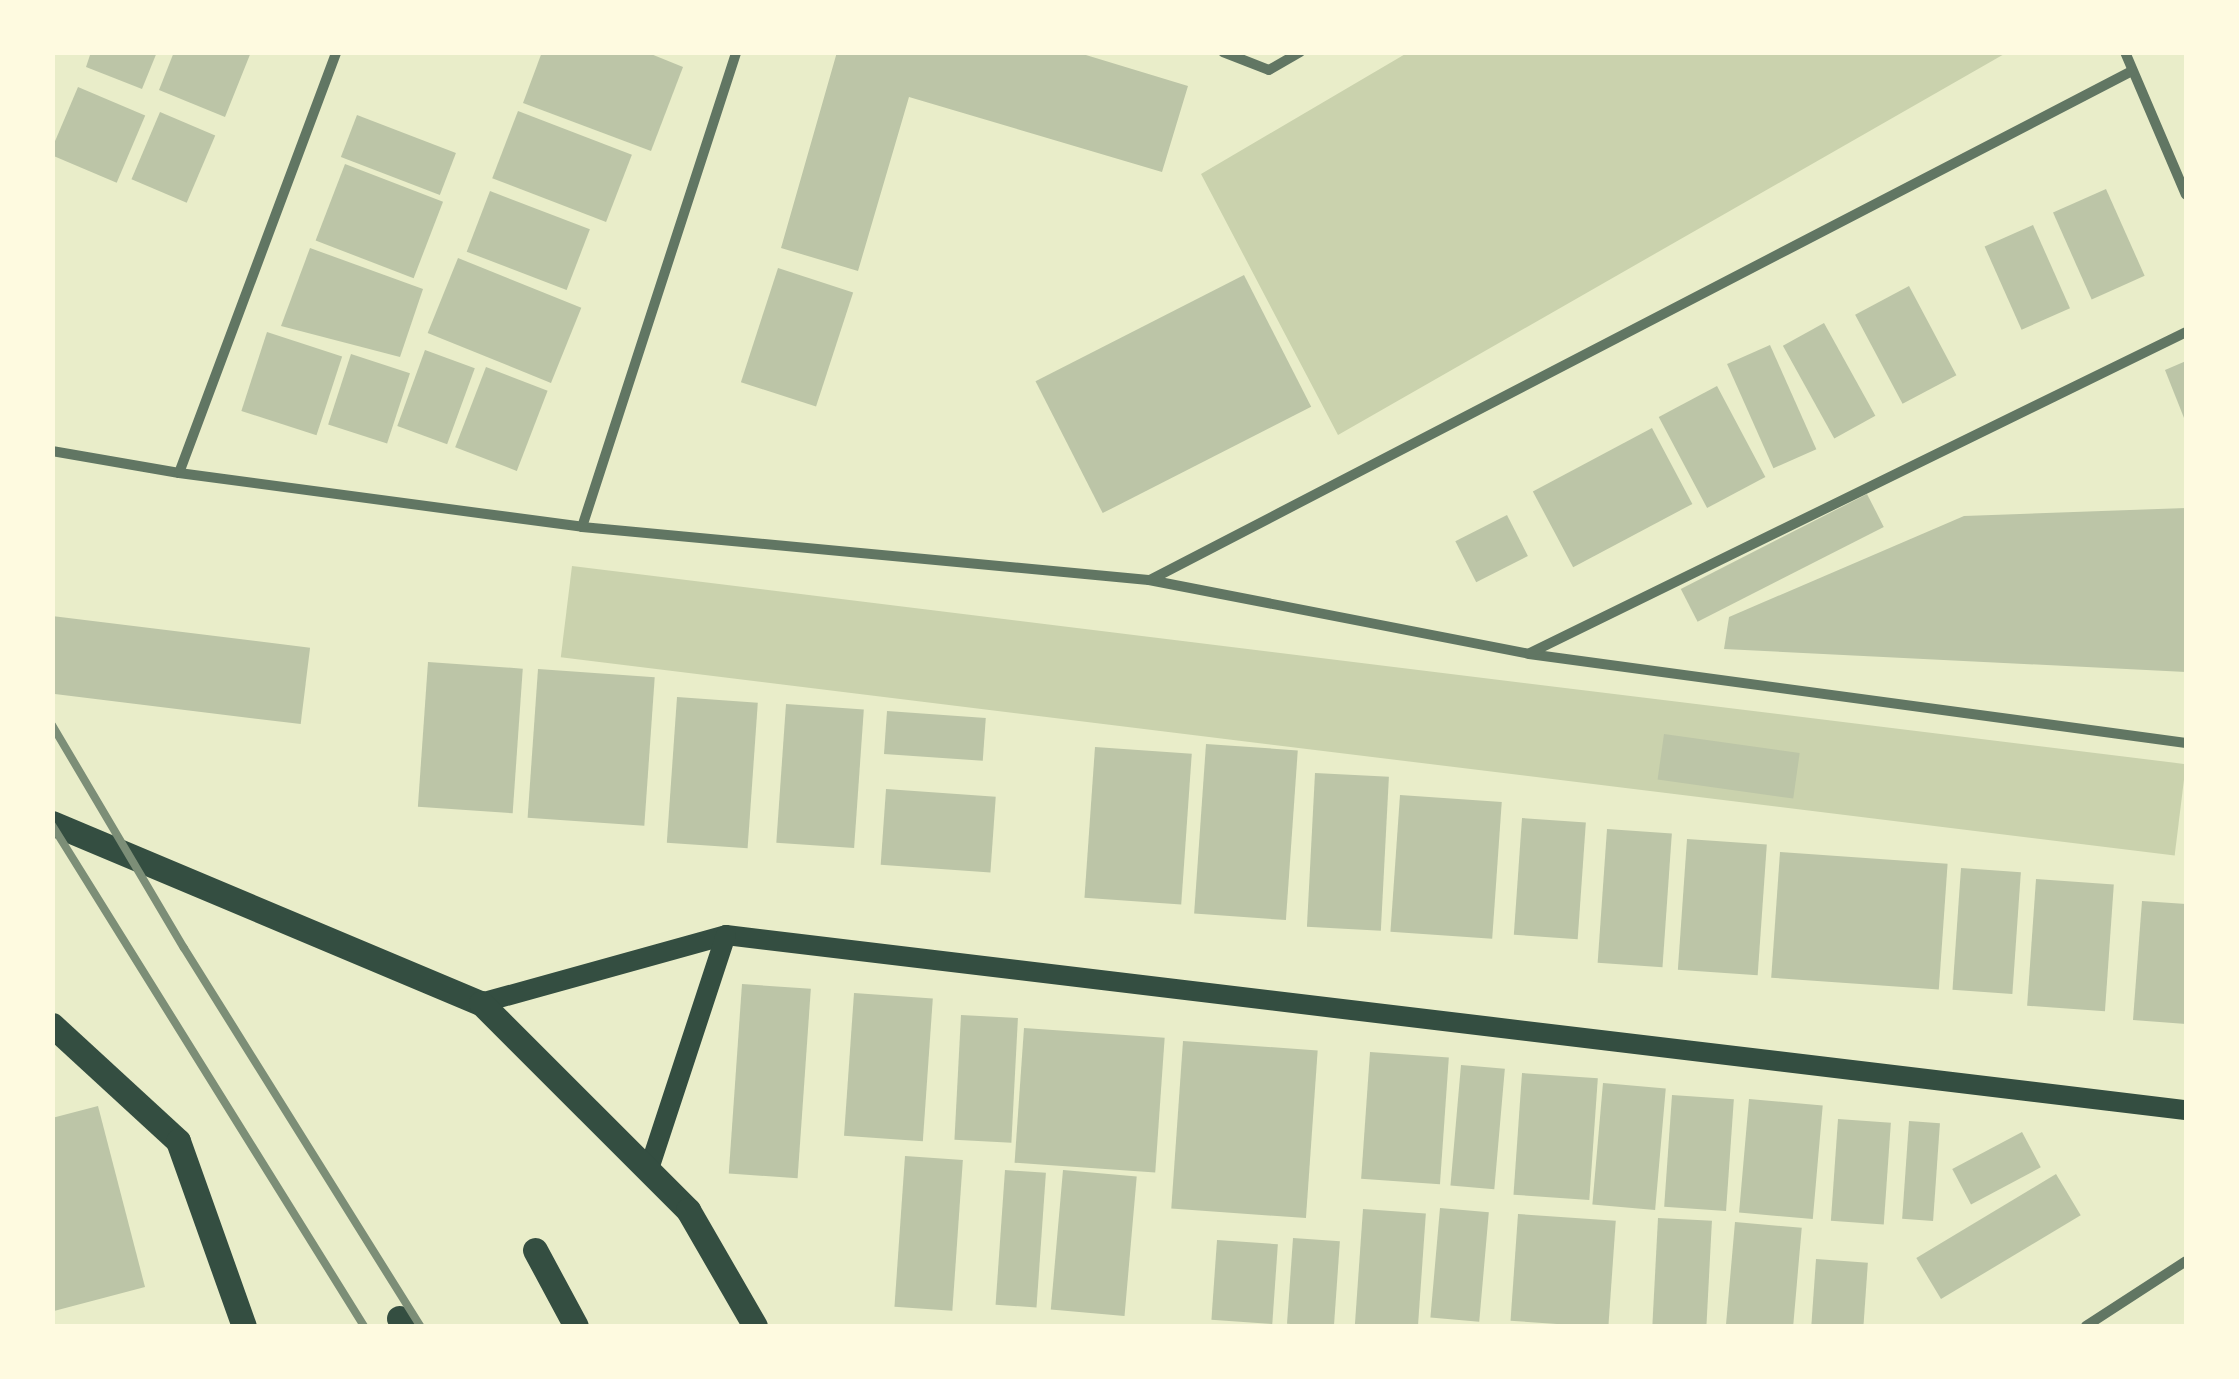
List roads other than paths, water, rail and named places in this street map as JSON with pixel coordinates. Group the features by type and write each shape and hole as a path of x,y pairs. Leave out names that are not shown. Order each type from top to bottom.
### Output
{"main road":[{"path":"52,824 481,1003 688,1210 755,1326"},
{"path":"481,1003 726,935 2186,1110"},
{"path":"649,1169 726,935"},
{"path":"52,1025 178,1141 244,1326"},
{"path":"535,1250 576,1326"}],"street":[{"path":"179,473 336,52"},
{"path":"582,526 736,52"},
{"path":"1223,52 1270,70 1300,52"},
{"path":"2125,52 2186,195"},
{"path":"1149,580 2132,71"},
{"path":"1529,654 2186,332"},
{"path":"52,451 179,473 582,526 1149,580 1529,654 2186,743"},
{"path":"2086,1326 2186,1260"}],"railway":[{"path":"52,725 184,948 420,1326"},
{"path":"52,825 364,1326"}]}
